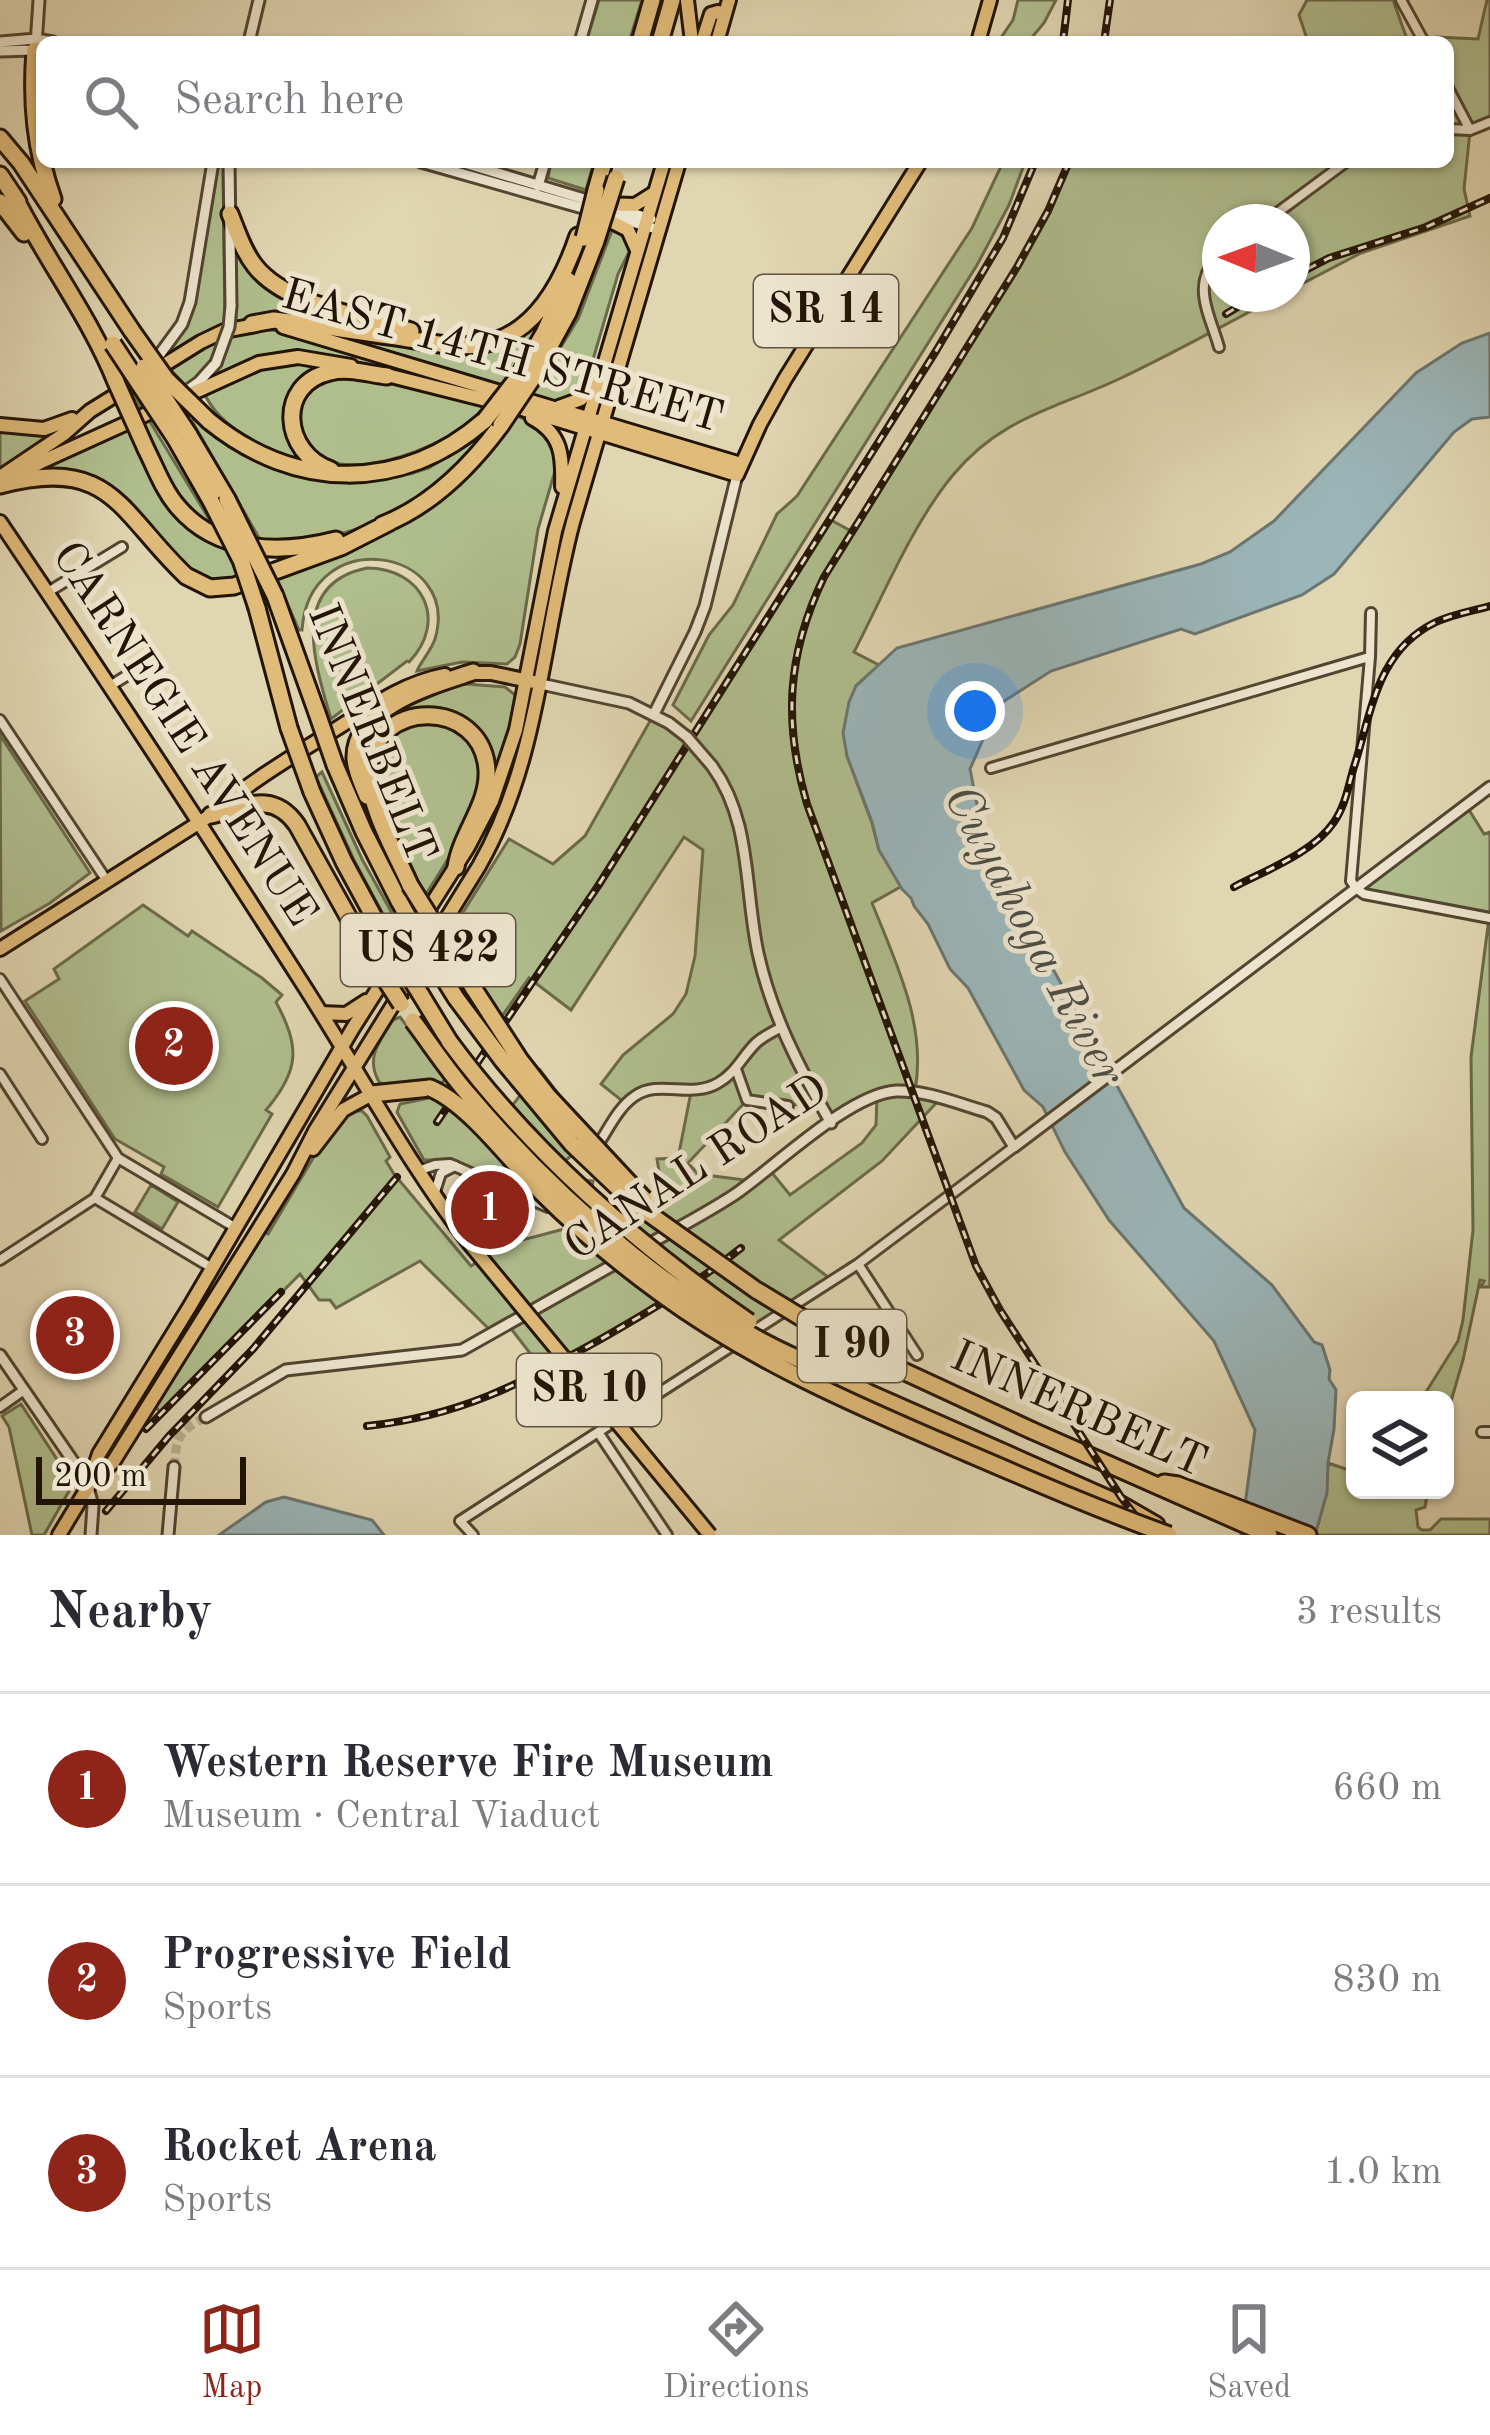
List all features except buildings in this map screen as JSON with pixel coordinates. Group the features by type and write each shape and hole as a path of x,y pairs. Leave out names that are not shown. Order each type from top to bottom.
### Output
{"highway":[{"path":"642,36 652,0"},
{"path":"659,36 670,0"},
{"path":"36,65 36,136"},
{"path":"33,92 36,87"},
{"path":"0,141 21,163 73,239"},
{"name":"INNERBELT","path":"0,141 115,343"},
{"path":"43,168 115,343 120,386 146,449 179,508 222,539 266,549 318,544 390,522"},
{"name":"INNERBELT","path":"0,175 6,198 182,436 275,596 364,832 436,966 503,1061 572,1144 634,1203 756,1290 838,1338 1269,1535"},
{"path":"0,482 55,475 90,484 125,507 186,576 215,588 240,584 340,547 390,522 424,502 472,461 526,377 586,239 606,178"},
{"path":"230,214 256,267 284,291 460,345"},
{"path":"252,324 274,320 460,345 493,342 525,325 586,239"},
{"path":"115,343 247,448 326,474 399,468 493,423"},
{"path":"363,473 329,470 305,455 294,437 293,410 305,386 327,372 387,376"},
{"name":"INNERBELT","path":"219,500 257,608 289,728 344,862 449,1041 516,1124 639,1241 769,1336 908,1411 1118,1503 1171,1535"},
{"path":"472,672 423,688 371,722 357,742 359,778 409,883 520,1060 611,1167 685,1239"},
{"path":"409,883 376,806 369,772 373,752 384,734 412,716 439,716 458,723 473,735 484,758 484,794 460,845 456,867"},
{"path":"205,819 264,803 287,811 369,954 466,1092 578,1207 638,1257 761,1342 828,1371"},
{"path":"373,1094 430,1088 440,1092 610,1253 659,1292 758,1356 937,1440 1171,1535"},
{"path":"1142,1480 1178,1485 1308,1535"}],"main road":[{"path":"687,0 691,36"},
{"path":"980,36 990,0"},
{"path":"704,36 711,14 727,7"},
{"path":"719,36 727,7"},
{"name":"US 422","path":"58,1535 88,1487 113,1462 293,1174 497,831 524,762 563,559 653,224 662,168"},
{"name":"US 422","path":"88,1487 99,1454 481,824 505,768 548,555 586,422 638,252 677,168"},
{"name":"SR 14","path":"739,469 785,379 916,168"},
{"path":"606,178 635,205 655,192"},
{"path":"585,208 628,230 638,252"},
{"name":"EAST 14TH STREET","path":"0,482 120,386 212,336 252,324 319,336 557,408 586,422"},
{"name":"EAST 14TH STREET","path":"0,482 249,367 289,357 326,360 586,422 739,469"},
{"path":"557,408 581,399 600,377"},
{"path":"485,400 537,421 555,437 563,458 561,506"},
{"path":"0,425 51,428 90,411"},
{"name":"CARNEGIE AVENUE","path":"0,522 109,687 205,819 416,1172"},
{"path":"2,944 205,819 401,688 472,672 541,684"},
{"path":"321,1013 346,1014 372,997"},
{"path":"293,1174 343,1110 373,1094"},
{"name":"SR 10","path":"416,1172 710,1535"}],"street":[{"path":"38,36 39,0"},
{"path":"251,36 260,0"},
{"path":"582,36 592,0"},
{"path":"1402,0 1421,36"},
{"path":"0,46 36,47"},
{"path":"1454,99 1470,130"},
{"path":"1454,129 1470,130 1490,122"},
{"path":"120,386 159,358 182,324 194,281 212,168"},
{"path":"171,401 216,363 229,327 229,168"},
{"path":"446,168 537,190 606,178 653,224"},
{"path":"477,168 585,208 653,224"},
{"path":"537,190 543,168"},
{"path":"1291,204 1341,168"},
{"path":"1208,312 1219,347"},
{"path":"654,714 705,607 739,469"},
{"path":"47,593 122,547"},
{"path":"1371,613 1351,881 1364,894 1490,917"},
{"path":"991,768 1370,657"},
{"path":"109,687 152,660"},
{"path":"541,684 619,700 654,714 687,737 712,766 730,794 741,825 758,952 782,1027 831,1123"},
{"path":"0,720 106,881"},
{"path":"473,1535 460,1521 858,1264 1490,787"},
{"path":"0,979 118,1158 236,1228"},
{"path":"536,1202 597,1147 633,1096 646,1090 709,1088 736,1070 756,1043 782,1027"},
{"path":"736,1070 747,1100 788,1106"},
{"path":"0,1074 42,1139"},
{"name":"CANAL ROAD","path":"206,1417 286,1370 474,1345 733,1196 869,1098 908,1092 987,1112 1014,1147"},
{"path":"0,1260 95,1198 118,1158"},
{"path":"416,1172 446,1163 554,1210"},
{"path":"432,1188 446,1168 456,1166"},
{"path":"95,1198 212,1268"},
{"path":"858,1264 917,1355"},
{"path":"0,1355 88,1487 93,1506 91,1535"},
{"path":"0,1407 24,1390"},
{"path":"598,1432 667,1535"},
{"path":"168,1535 175,1467"}],"green space":[{"path":"599,0 642,0 631,36 588,36"},
{"path":"1018,0 1056,0 1033,36 1002,36"},
{"path":"1307,0 1393,0 1406,36 1306,36 1299,15"},
{"path":"1490,0 1490,121 1470,131 1464,189 1470,216 1361,253 1310,280 1310,204 1202,204 1202,312 1249,312 1140,369 1030,416 990,440 938,494 899,560 854,652 879,665 856,686 847,756 879,850 902,886 872,903 913,1018 918,1066 915,1091 940,1099 882,1161 779,1240 832,1280 737,1342 669,1300 543,1370 509,1326 494,1334 420,1261 336,1308 330,1300 319,1300 300,1274 161,1414 152,1401 259,1229 268,1234 315,1155 351,1111 367,1116 394,1174 471,1266 503,1245 583,1224 546,1197 574,1179 593,1181 587,1215 594,1238 664,1202 657,1159 678,1158 691,1092 646,1090 626,1104 601,1084 623,1055 673,1014 686,994 695,956 703,850 684,837 571,1010 529,978 500,1019 445,941 509,839 553,864 585,836 654,714 692,738 829,519 851,531 1017,267 1066,168 1454,168 1454,38 1478,39","holes":["877,1096 876,1125 862,1143 790,1195 769,1169 752,1181 698,1174 688,1163 747,1100 822,1107 831,1123"]},
{"path":"218,168 223,168 225,323 167,356 196,297"},
{"path":"550,168 592,168 586,190 548,178"},
{"path":"1000,168 1023,168 977,265 691,721 673,705 709,635 733,605 777,514 797,496 972,228"},
{"path":"613,228 627,240 629,252 618,274 585,387 560,402 531,396 578,319"},
{"path":"233,245 238,245 248,263 374,329 270,317 236,321"},
{"path":"541,320 504,386 331,335 412,346 465,347 517,334"},
{"path":"254,329 284,331 457,385 311,353 260,360 212,378 222,362 213,358 186,386 170,369 220,340"},
{"path":"294,361 336,366 293,398 303,462 233,428 204,393 271,364"},
{"path":"357,374 484,407 456,432 414,452 369,464 331,462 311,448 304,436 299,411 302,399 319,380"},
{"path":"129,387 215,529 180,504"},
{"path":"517,416 551,439 555,471 538,529 515,657 507,664 462,662 417,671 435,639 437,608 427,584 407,568 381,560 354,562 330,573 311,596 299,630 276,578 381,535 439,500"},
{"path":"198,418 222,436 352,479 410,474 429,468 481,435 481,439 433,487 373,523 330,536 262,543 192,421"},
{"path":"130,429 165,501 189,527 226,549 240,579 203,582 79,475 47,471 72,453"},
{"path":"0,431 35,435 56,433 0,471"},
{"path":"367,568 386,570 415,587 424,599 427,630 409,662 331,719 315,651 317,608 326,591 342,577"},
{"path":"466,684 505,687 515,695 495,777 471,730 407,716 361,770 367,737 389,714 421,697"},
{"path":"432,721 460,731 475,747 480,767 471,813 425,896 392,833 376,783 377,760 385,741 404,727"},
{"path":"0,735 90,873 1,931"},
{"path":"322,772 398,924 393,933 316,777"},
{"path":"1466,805 1484,834 1490,832 1490,1287 1481,1287 1484,1281 1480,1280 1454,1391 1427,1391 1458,1341 1463,1320 1473,1230 1471,1057 1489,918 1356,888"},
{"path":"143,905 188,936 192,931 282,995 276,1002 292,1045 290,1070 266,1110 272,1114 218,1207 161,1174 164,1167 115,1139 25,1001 59,979 54,969"},
{"path":"400,1017 446,1077 440,1086 379,1082 373,1065 376,1050 393,1020"},
{"path":"540,1070 592,1138 538,1184 535,1192 527,1194 448,1160 424,1160 397,1112 400,1104 434,1097 493,1130"},
{"path":"151,1185 178,1202 162,1229 135,1212"},
{"path":"21,1404 73,1484 44,1535 32,1535 9,1427 2,1416"},
{"path":"1328,1463 1346,1469 1346,1499 1426,1499 1425,1507 1416,1510 1422,1530 1430,1530 1441,1519 1490,1519 1490,1535 1314,1535"}],"water":[{"name":"Cuyahoga River","path":"1490,333 1490,417 1472,419 1454,432 1334,574 1302,595 1195,634 1181,629 1051,671 998,705 970,769 985,845 1184,1208 1272,1285 1314,1342 1322,1345 1336,1390 1327,1493 1315,1535 1241,1535 1255,1430 1214,1341 1109,1220 1065,1152 1043,1107 1024,1090 968,988 950,969 928,924 879,850 847,756 843,733 849,702 856,686 897,648 1230,552 1274,521 1416,373 1462,343"},
{"path":"284,1497 372,1520 384,1535 219,1535 266,1502"}],"tunnel":[{"path":"174,1467 181,1436 206,1417"}],"railway":[{"path":"1064,36 1068,0"},
{"path":"1105,36 1110,0"},
{"path":"437,1122 598,886 936,351 1003,238 1032,168"},
{"path":"1066,168 1017,267 824,577 802,633 792,716 807,804 976,1266 1000,1310 1150,1535"},
{"path":"1310,268 1426,227 1490,198"},
{"path":"1234,887 1302,852 1334,822 1379,685 1400,649 1436,622 1490,606"},
{"path":"106,1511 169,1436 253,1349 397,1177"},
{"path":"367,1426 432,1415 516,1384 655,1307 741,1248"},
{"path":"146,1429 281,1292"}],"place":[{"name":"Progressive Field","path":"174,1046"},
{"name":"Western Reserve Fire Museum","path":"490,1210"},
{"name":"Rocket Arena","path":"75,1335"}]}
